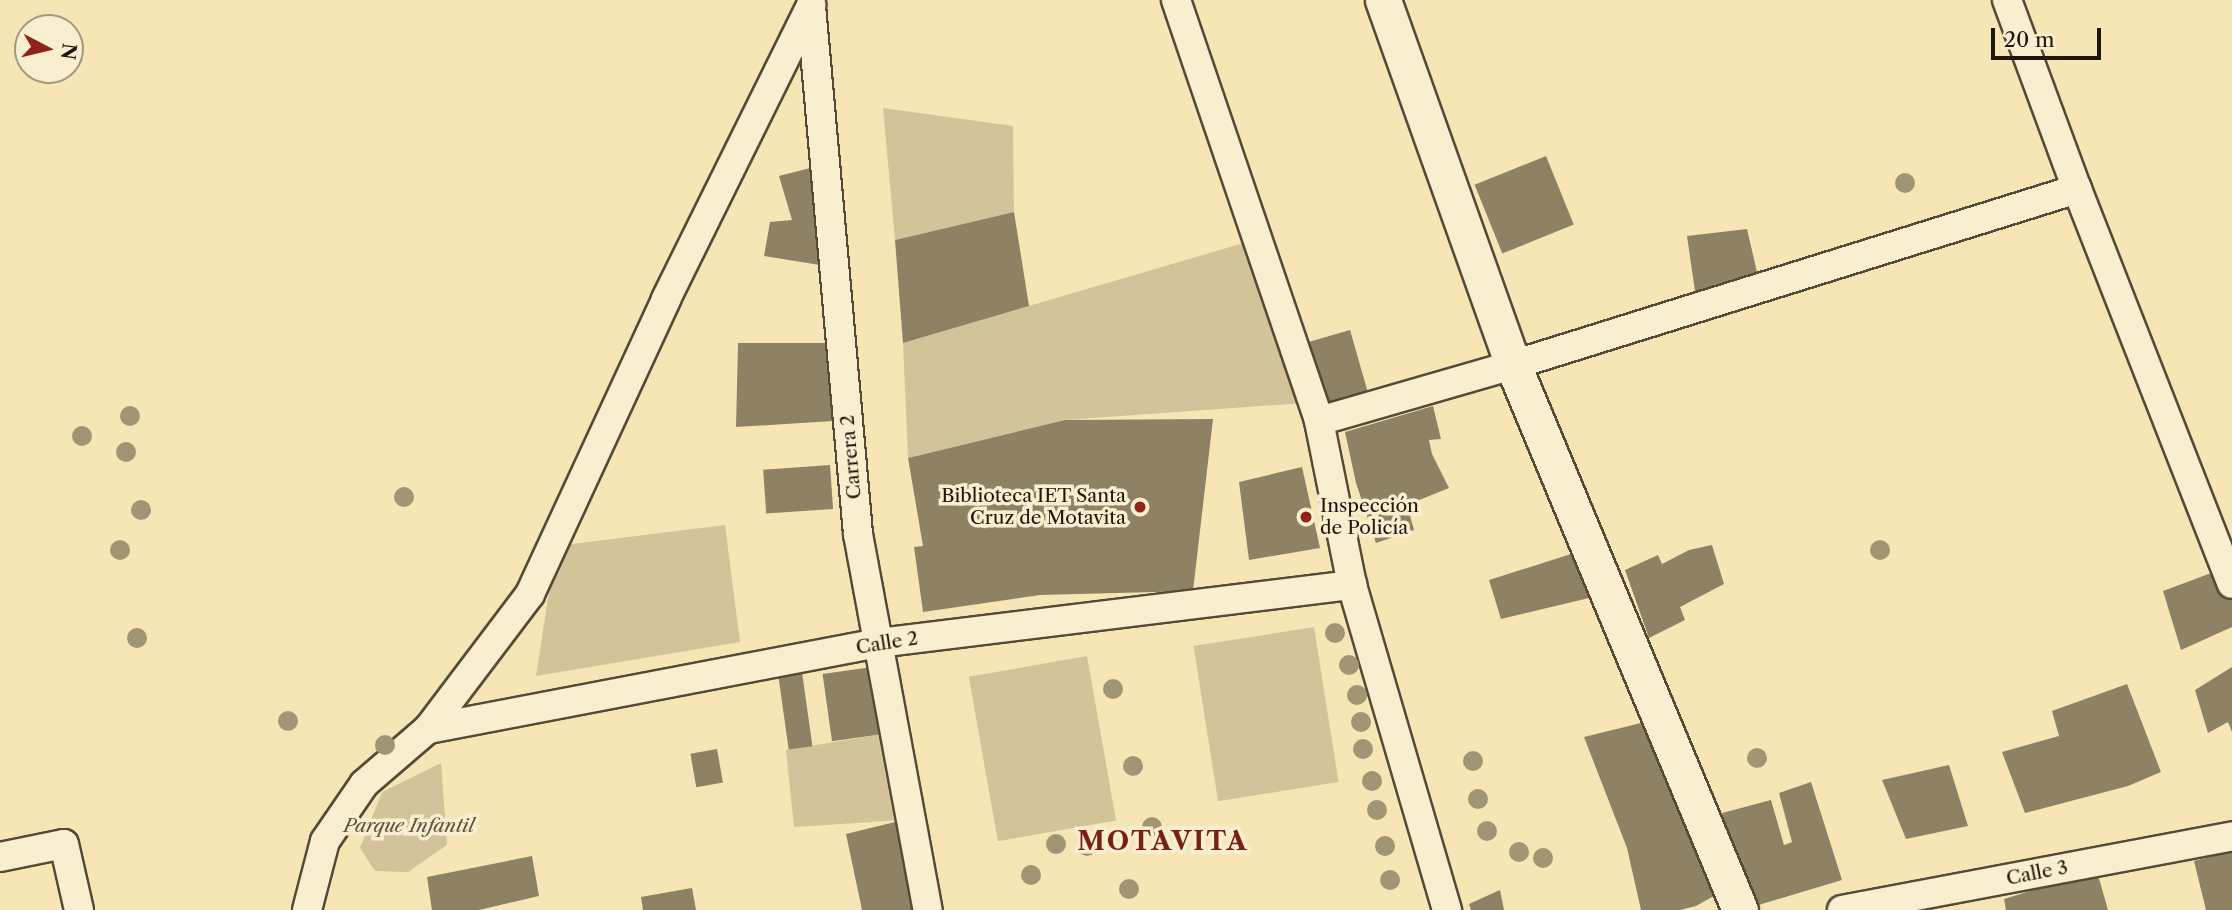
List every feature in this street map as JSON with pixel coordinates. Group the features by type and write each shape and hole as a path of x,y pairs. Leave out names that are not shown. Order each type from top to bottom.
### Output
{"street":[{"path":"1176,0 1319,421 1352,585 1447,910"},
{"path":"1383,0 1513,365 1740,910"},
{"path":"2007,0 2077,189 2232,584"},
{"path":"307,910 325,841 364,784 428,729 530,594 666,299 811,3"},
{"name":"Carrera 2","path":"811,3 858,534 928,910"},
{"path":"1319,421 1513,365 2077,189"},
{"name":"Calle 2","path":"428,729 879,643 1352,585"},
{"name":"Calle 3","path":"1842,910 2232,836"},
{"path":"0,857 64,844 79,910"}],"green space":[{"path":"883,108 1013,126 1014,212 895,240"},
{"path":"1254,240 1305,403 1065,420 908,458 903,343"},
{"path":"725,525 740,642 536,676 556,546"},
{"path":"1314,627 1339,782 1218,801 1194,646"},
{"path":"1087,656 1116,820 998,841 969,677"},
{"path":"889,733 903,820 794,827 786,750"},
{"name":"Parque Infantil","path":"441,763 447,845 408,872 375,871 360,848 382,792"}],"building":[{"path":"1546,156 1574,225 1502,253 1475,185"},
{"path":"814,167 826,266 764,256 770,222 792,220 779,176"},
{"path":"1014,212 1029,306 903,343 895,240"},
{"path":"1747,229 1757,272 1695,291 1687,236"},
{"path":"1350,330 1368,392 1325,404 1308,342"},
{"path":"738,343 835,343 831,377 833,421 736,427"},
{"path":"1433,406 1441,439 1429,440 1432,454 1449,488 1407,505 1414,530 1376,543 1356,483 1345,432"},
{"path":"1213,419 1193,591 1040,595 923,612 914,547 923,546 908,458 1065,420"},
{"path":"830,465 833,509 766,514 763,470"},
{"path":"1302,467 1320,548 1249,560 1239,482"},
{"path":"1712,545 1724,584 1680,607 1685,620 1649,638 1625,570 1658,555 1662,564 1689,550"},
{"path":"1571,554 1589,598 1501,619 1489,580"},
{"path":"2222,569 2232,596 2232,627 2181,650 2163,591"},
{"path":"879,666 888,733 832,741 823,674"},
{"path":"2232,667 2232,732 2228,722 2208,733 2195,690"},
{"path":"802,672 812,746 789,750 778,675"},
{"path":"2127,684 2161,772 2128,786 2025,813 2002,752 2059,736 2052,711"},
{"path":"1645,722 1694,838 1714,896 1696,906 1680,910 1641,910 1627,848 1584,737"},
{"path":"717,749 723,782 696,787 690,754"},
{"path":"1949,765 1968,826 1906,839 1882,780"},
{"path":"1811,782 1842,880 1752,907 1722,813 1771,800 1784,845 1792,842 1779,793"},
{"path":"903,820 918,910 862,910 846,834"},
{"path":"2232,851 2232,910 2206,910 2194,861"},
{"path":"532,856 539,896 479,910 432,910 427,877"},
{"path":"2098,875 2108,910 2006,910 2004,899 2063,881"},
{"path":"692,888 696,910 643,910 641,897"},
{"path":"1500,890 1504,910 1471,910 1469,904"}],"place":[{"name":"Biblioteca IET Santa Cruz de Motavita","path":"1140,507"},
{"name":"Inspección de Policía","path":"1306,517"}],"district":[{"name":"MOTAVITA","path":"1163,842"}]}
